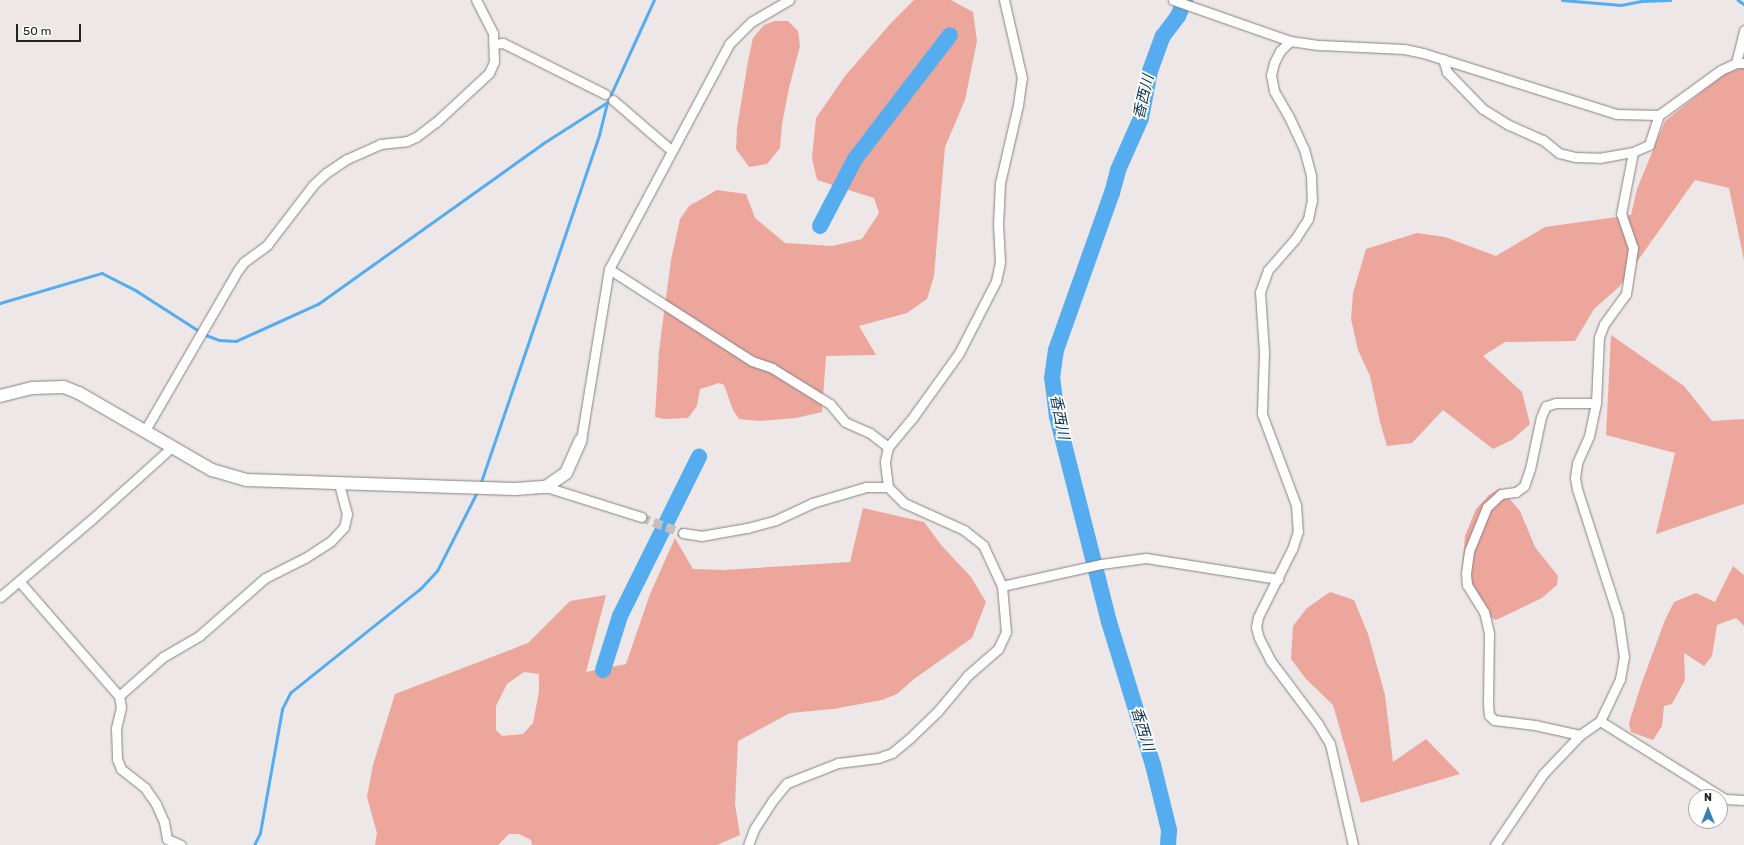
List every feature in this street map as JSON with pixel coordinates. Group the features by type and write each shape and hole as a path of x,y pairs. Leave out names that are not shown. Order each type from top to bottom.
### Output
{"street":[{"path":"144,432 244,262 267,244 313,185 326,173 347,159 368,149 380,144 407,141 416,137 436,122 489,74 494,62 493,33 476,0"},
{"path":"546,487 566,474 581,440 609,269 671,150 729,44 751,22 789,0"},
{"path":"748,845 754,829 773,800 787,783 838,763 878,758 892,753 937,712 968,675 998,649 1006,632 1002,586 983,545 964,530 904,503 888,487 885,461 888,447 913,417 959,353 996,281 1000,262 998,224 1000,183 1018,105 1022,78 1004,0"},
{"path":"1174,0 1290,41 1320,45 1404,49 1443,59 1606,112 1617,114 1660,115"},
{"path":"1443,59 1447,72 1484,109 1508,125 1544,140 1559,152 1574,157 1599,158 1633,152 1649,145 1660,115 1709,77 1740,63 1744,30"},
{"path":"1290,41 1277,57 1271,75 1274,91 1289,117 1304,149 1311,176 1312,200 1308,219 1295,239 1268,270 1260,292 1264,353 1262,414 1296,505 1298,531 1292,549 1258,617 1256,627 1258,638 1270,660 1318,724 1330,744 1353,845"},
{"path":"494,44 503,43 605,94"},
{"path":"613,100 671,150"},
{"path":"1495,845 1543,774 1580,735 1600,721 1620,679 1624,657 1618,616 1577,489 1576,478 1577,463 1589,436 1596,403 1599,336 1604,324 1626,294 1633,248 1621,214 1633,152"},
{"path":"609,269 752,362 772,368 830,404 845,422 870,433 888,447"},
{"path":"0,396 33,388 64,388 79,393 212,470 246,480 515,490 546,487 641,517"},
{"path":"1580,735 1535,725 1494,720 1489,715 1489,633 1484,612 1467,585 1466,574 1469,550 1487,507 1501,494 1516,492 1524,486 1530,469 1540,418 1546,406 1556,403 1596,403"},
{"path":"0,597 92,519 172,447"},
{"path":"119,696 163,658 199,636 265,578 305,558 331,541 344,527 347,514 339,484"},
{"path":"683,533 701,536 746,528 776,520 819,501 866,487 888,487"},
{"path":"1002,586 1101,564 1146,558 1278,578"},
{"path":"19,581 119,696 121,707 116,728 117,759 121,769 145,788 156,804 164,822 164,842 181,845"},
{"path":"1600,721 1725,799 1744,800"}],"shaded area":[{"path":"914,0 951,0 973,12 977,41 965,100 945,147 934,276 927,299 907,313 859,326 876,355 826,356 822,412 796,418 759,421 739,419 733,410 724,385 719,383 700,389 697,406 688,418 664,419 655,417 659,351 671,260 680,219 689,206 717,190 746,194 755,218 785,243 832,246 862,239 879,213 874,198 817,180 812,158 816,118 845,76 891,23"},
{"path":"775,21 788,21 798,31 800,46 789,88 782,124 780,148 767,164 749,167 736,149 737,128 748,61 753,38 764,25"},
{"path":"1744,68 1744,260 1729,188 1695,180 1619,287 1594,309 1575,341 1505,342 1483,356 1522,392 1530,424 1512,440 1493,449 1443,410 1412,443 1387,446 1370,376 1358,350 1351,319 1353,293 1366,249 1417,233 1445,237 1496,256 1545,227 1631,215 1637,189 1665,121 1724,74"},
{"path":"1611,335 1684,386 1712,421 1744,419 1744,504 1656,534 1675,453 1606,435"},
{"path":"1500,488 1520,511 1535,547 1558,576 1557,585 1542,598 1496,620 1479,611 1462,574 1465,536 1476,509 1489,495"},
{"path":"863,508 924,522 942,546 971,577 986,602 972,638 914,679 897,694 882,700 833,709 790,713 738,741 735,804 740,835 717,845 532,845 531,840 519,834 509,834 498,845 375,845 377,833 367,797 373,765 395,694 528,643 570,601 606,595 586,672 626,664 650,594 675,538 693,569 723,570 850,562","holes":["524,672 539,674 539,692 533,723 523,734 502,736 496,730 496,706 507,684"]},
{"path":"1733,566 1744,575 1744,626 1736,618 1717,625 1712,656 1704,666 1684,653 1685,680 1672,704 1664,706 1662,726 1653,740 1631,732 1629,723 1641,685 1665,620 1674,602 1696,593 1715,602"},
{"path":"1330,592 1354,600 1368,634 1385,695 1393,762 1426,739 1460,774 1361,803 1333,705 1306,679 1291,659 1293,626 1307,608"}],"waterway":[{"path":"480,485 599,135 607,103 654,0"},
{"name":"香西川","path":"1168,845 1169,830 1153,765 1109,622 1057,417 1052,378 1056,350 1112,193 1118,170 1141,118 1150,71 1163,36 1178,16 1185,0"},
{"path":"1562,0 1621,5 1641,1 1670,0"},
{"path":"1738,0 1744,4"},
{"path":"820,226 855,159 950,35"},
{"path":"206,335 219,340 236,341 318,304 542,144 606,103"},
{"path":"0,303 102,273 137,291 199,331"},
{"path":"603,670 620,616 699,457"},
{"path":"254,845 260,833 282,709 290,693 420,589 437,571 477,492"}],"tunnel":[{"path":"641,517 683,533"}]}
